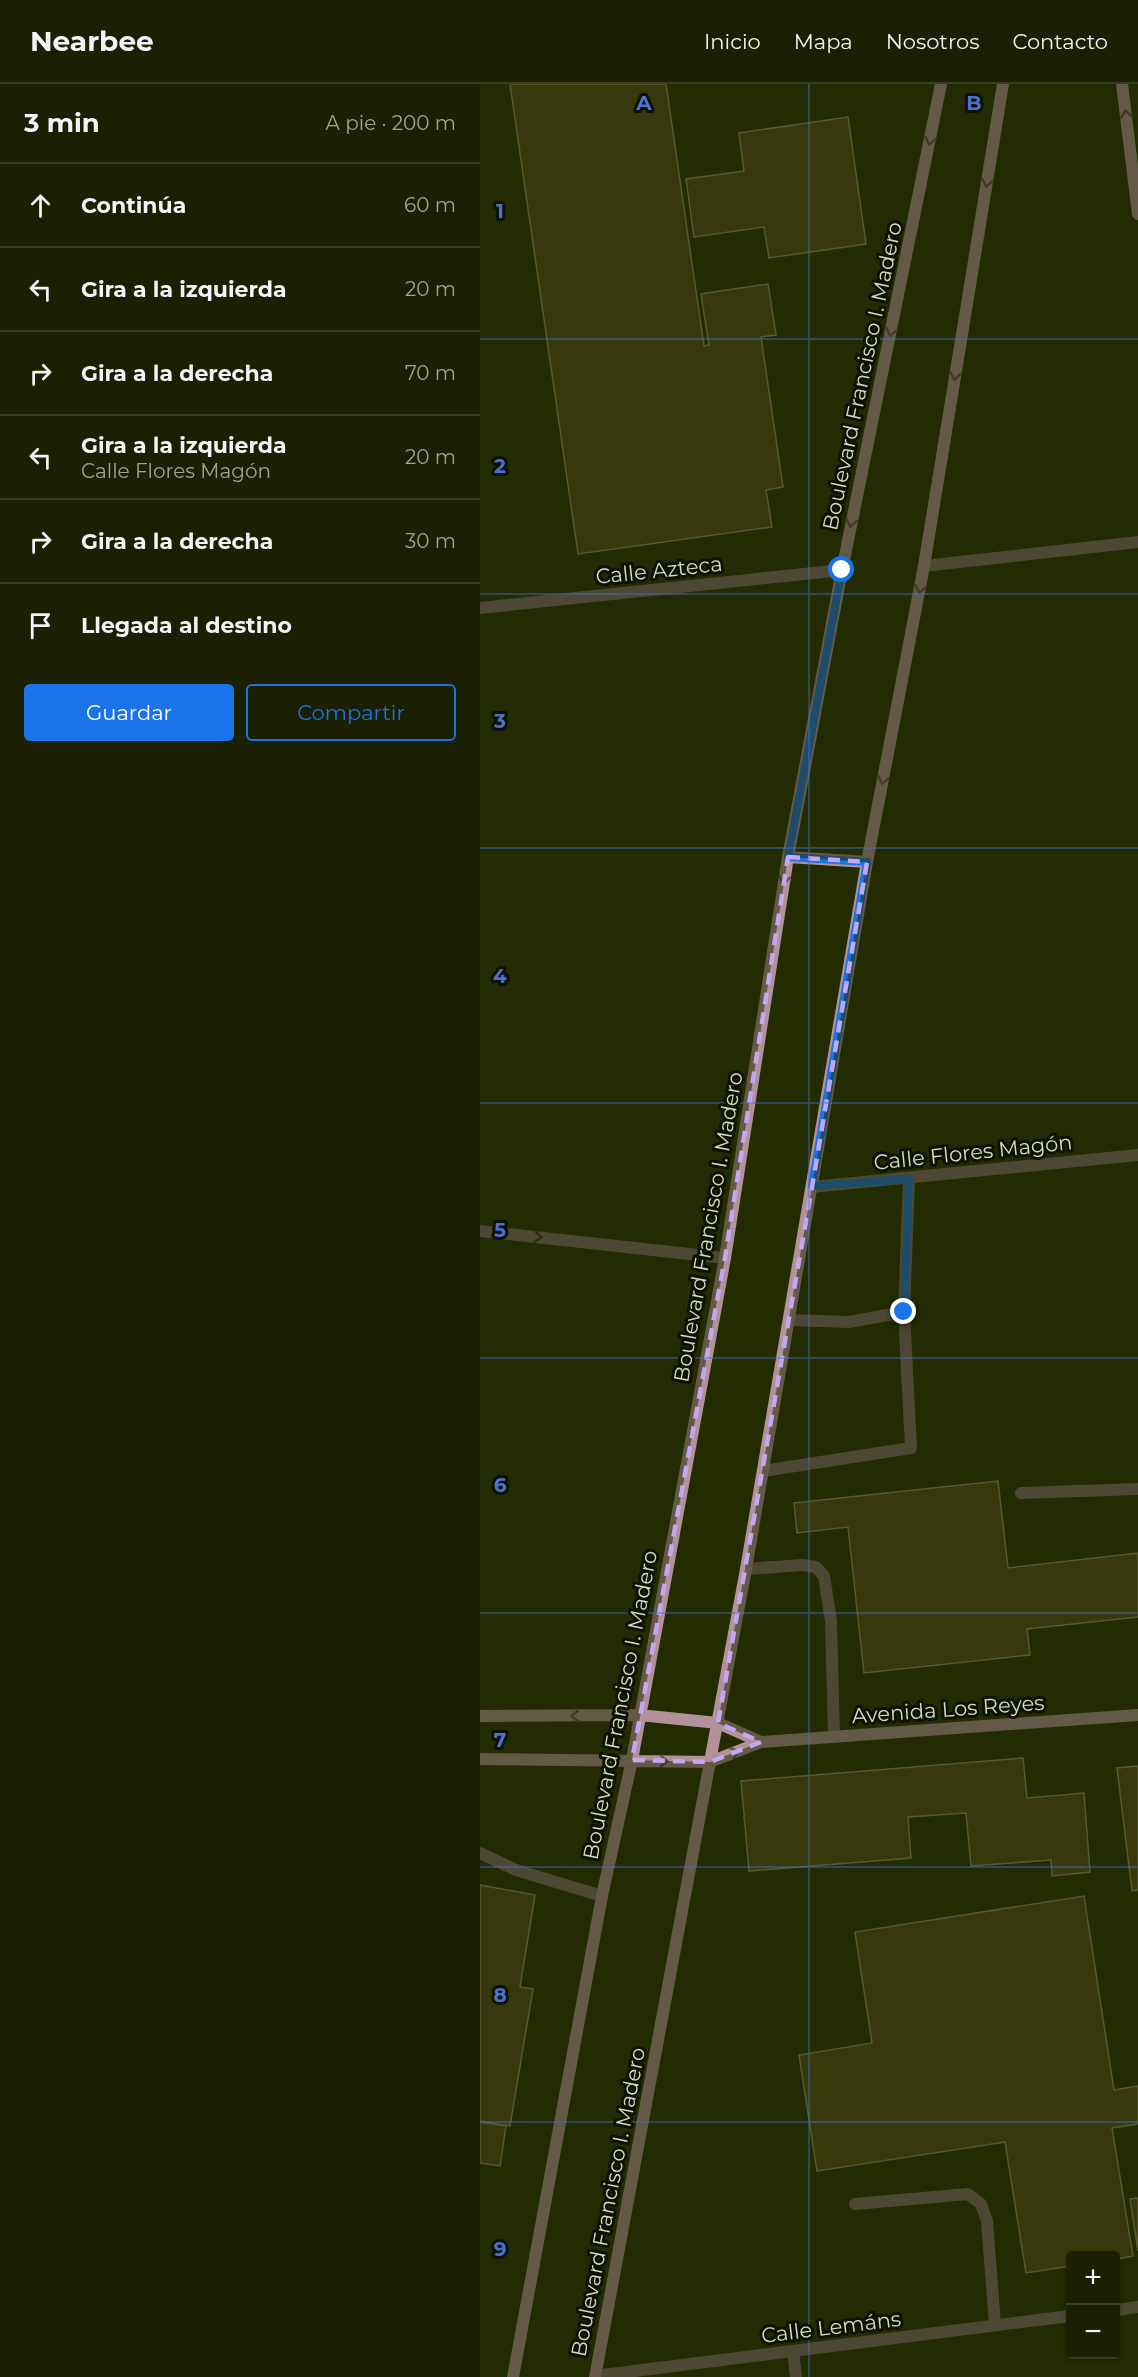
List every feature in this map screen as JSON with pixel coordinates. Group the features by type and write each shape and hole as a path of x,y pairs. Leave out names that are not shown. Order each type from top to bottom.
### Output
{"main road":[{"name":"Boulevard Francisco I. Madero","path":"513,2377 602,1896 632,1761 725,1258 788,857 842,570 941,84"},
{"name":"Boulevard Francisco I. Madero","path":"595,2377 746,1569 867,862 924,566 1003,84"},
{"path":"1122,84 1138,214"},
{"path":"788,857 867,862"},
{"name":"Avenida Los Reyes","path":"480,1716 639,1715 718,1723 760,1742"},
{"name":"Avenida Los Reyes","path":"480,1759 710,1762 760,1742 1138,1715"}],"street":[{"path":"924,566 1138,542"},
{"name":"Calle Azteca","path":"480,608 842,570"},
{"name":"Calle Flores Magón","path":"812,1186 909,1179 1138,1155"},
{"path":"763,1471 911,1448 904,1312 909,1179"},
{"path":"480,1231 725,1258"},
{"path":"789,1320 849,1322 904,1312"},
{"path":"1021,1492 1138,1489"},
{"path":"746,1569 803,1565 816,1567 824,1576 831,1621 834,1737"},
{"path":"480,1852 516,1870 602,1896"},
{"path":"855,2204 968,2194 981,2204 987,2220 995,2325"},
{"path":"1120,2309 1138,2307"},
{"name":"Calle Lemáns","path":"595,2377 1066,2317"},
{"path":"793,2351 796,2377"}],"highlighted area":[{"path":"788,857 867,862 812,1187 718,1723 761,1742 710,1762 632,1760 725,1258"}],"building":[{"path":"510,84 666,84 704,346 709,345 701,294 768,284 776,335 761,337 783,487 766,490 772,527 578,554"},
{"path":"848,117 866,244 769,258 764,227 694,237 686,179 744,171 739,133"},
{"path":"998,1481 1008,1568 1138,1553 1138,1617 1027,1629 1030,1655 864,1673 848,1527 797,1533 794,1503"},
{"path":"1023,1758 1027,1798 1084,1793 1090,1872 1052,1876 1051,1860 971,1866 966,1813 908,1817 911,1858 749,1871 741,1781"},
{"path":"1138,1766 1138,1890 1132,1891 1117,1768"},
{"path":"480,1885 535,1895 520,1987 533,1989 510,2126 480,2121"},
{"path":"1084,1896 1114,2090 1138,2086 1138,2124 1112,2128 1133,2256 1120,2258 1120,2251 1066,2251 1066,2267 1026,2273 1005,2142 817,2171 799,2055 872,2043 855,1932"},
{"path":"480,2122 506,2126 500,2166 480,2163"},
{"path":"1138,2198 1138,2251 1130,2199"}],"route":[{"path":"842,570 788,857 867,862 812,1186 909,1179 904,1312"}]}
